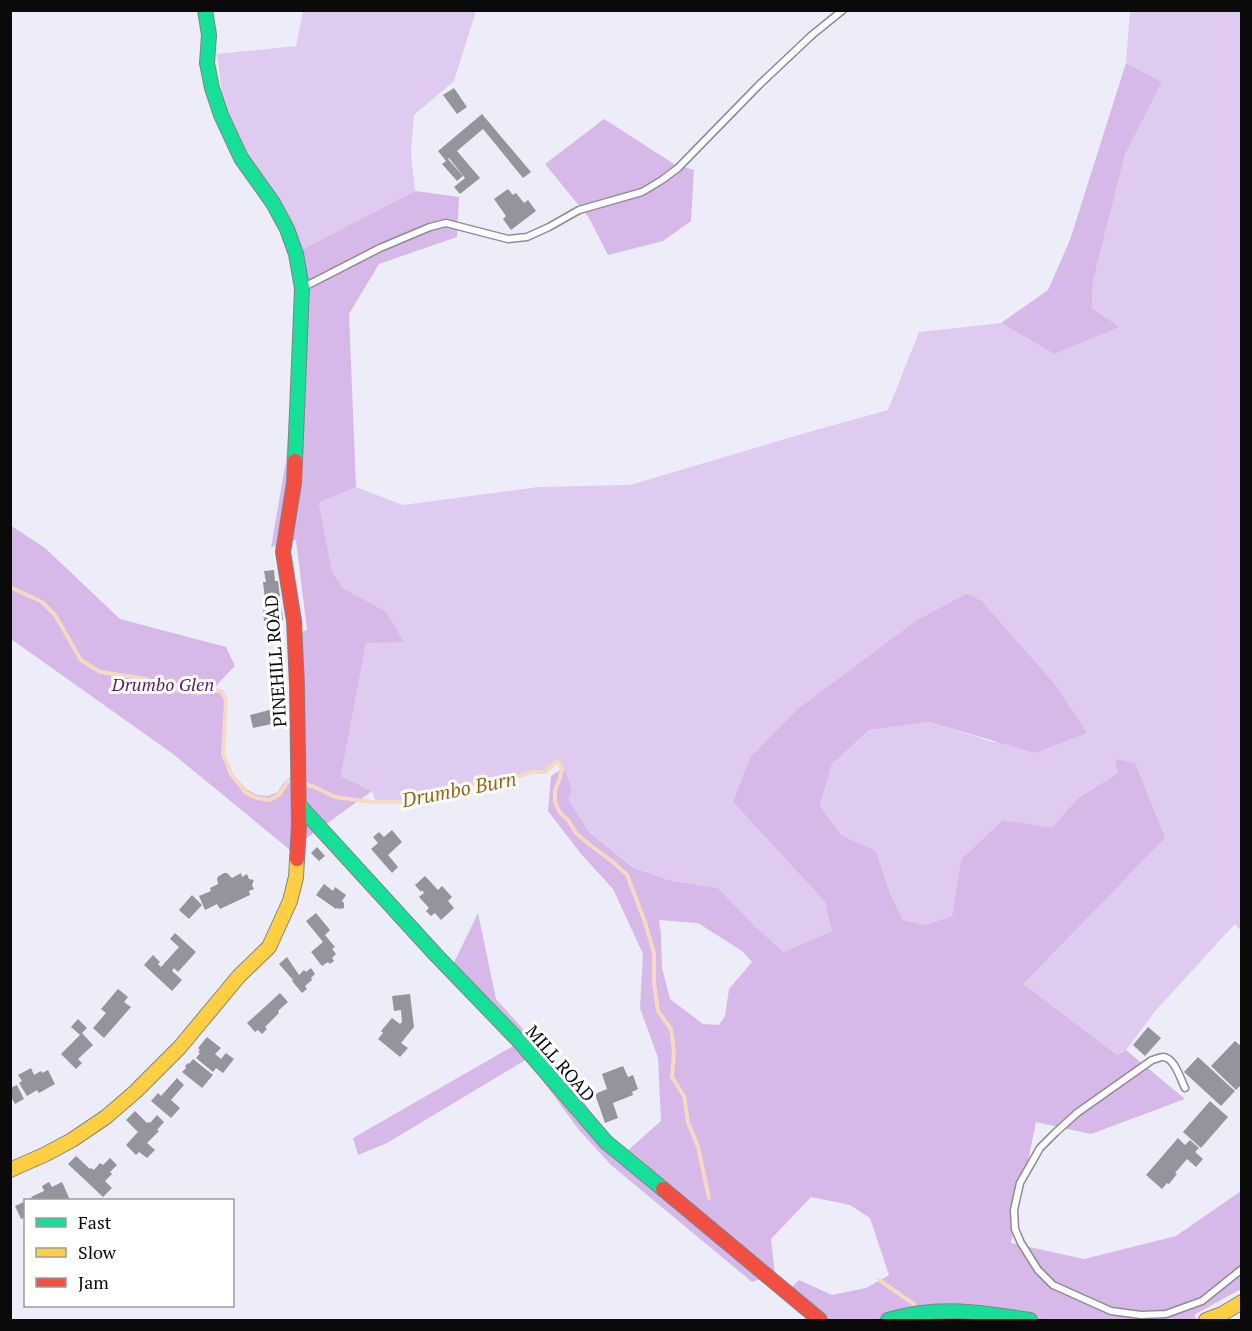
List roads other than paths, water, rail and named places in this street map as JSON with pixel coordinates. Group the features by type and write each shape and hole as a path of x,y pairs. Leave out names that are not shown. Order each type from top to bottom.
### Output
{"street":[{"name":"PINEHILL ROAD","path":"10,1170 72,1140 106,1117 130,1097 180,1047 239,976 269,947 290,901 296,877 299,799 297,686 294,621 283,552 294,483 302,288 296,254 287,229 273,203 241,158 215,98 207,63 209,35 205,10"},
{"name":"MILL ROAD","path":"299,799 436,955 520,1042 606,1142 820,1320"},
{"path":"1206,1320 1242,1302"},
{"path":"888,1320 925,1311 953,1310 1030,1320"}],"lane":[{"path":"302,288 380,248 430,227 446,223 508,239 527,237 579,210 642,192 678,168 759,85 812,35 843,10"},
{"path":"1185,1088 1174,1063 1169,1058 1161,1057 1152,1060 1077,1113 1040,1148 1020,1183 1014,1210 1015,1229 1038,1270 1053,1285 1111,1311 1141,1315 1167,1314 1202,1301 1242,1269"}],"waterway":[{"name":"Drumbo Burn","path":"10,587 42,602 55,615 81,660 100,672 147,679 174,690 200,693 214,690 222,692 226,700 223,754 231,774 246,793 270,800 280,794 288,781 295,783"},
{"name":"Drumbo Burn","path":"303,784 335,797 371,802 402,802 451,793 474,783 502,782 532,772 545,772 556,762 559,763 562,769 555,790 555,802 560,813 568,820 576,833 627,875 645,922 654,953 654,983 658,1011 671,1029 674,1051 672,1077 684,1096 688,1122 698,1147 709,1198"},
{"name":"Drumbo Burn","path":"879,1280 914,1304"}],"park label":[{"name":"Drumbo Glen","path":"163,684"}]}
